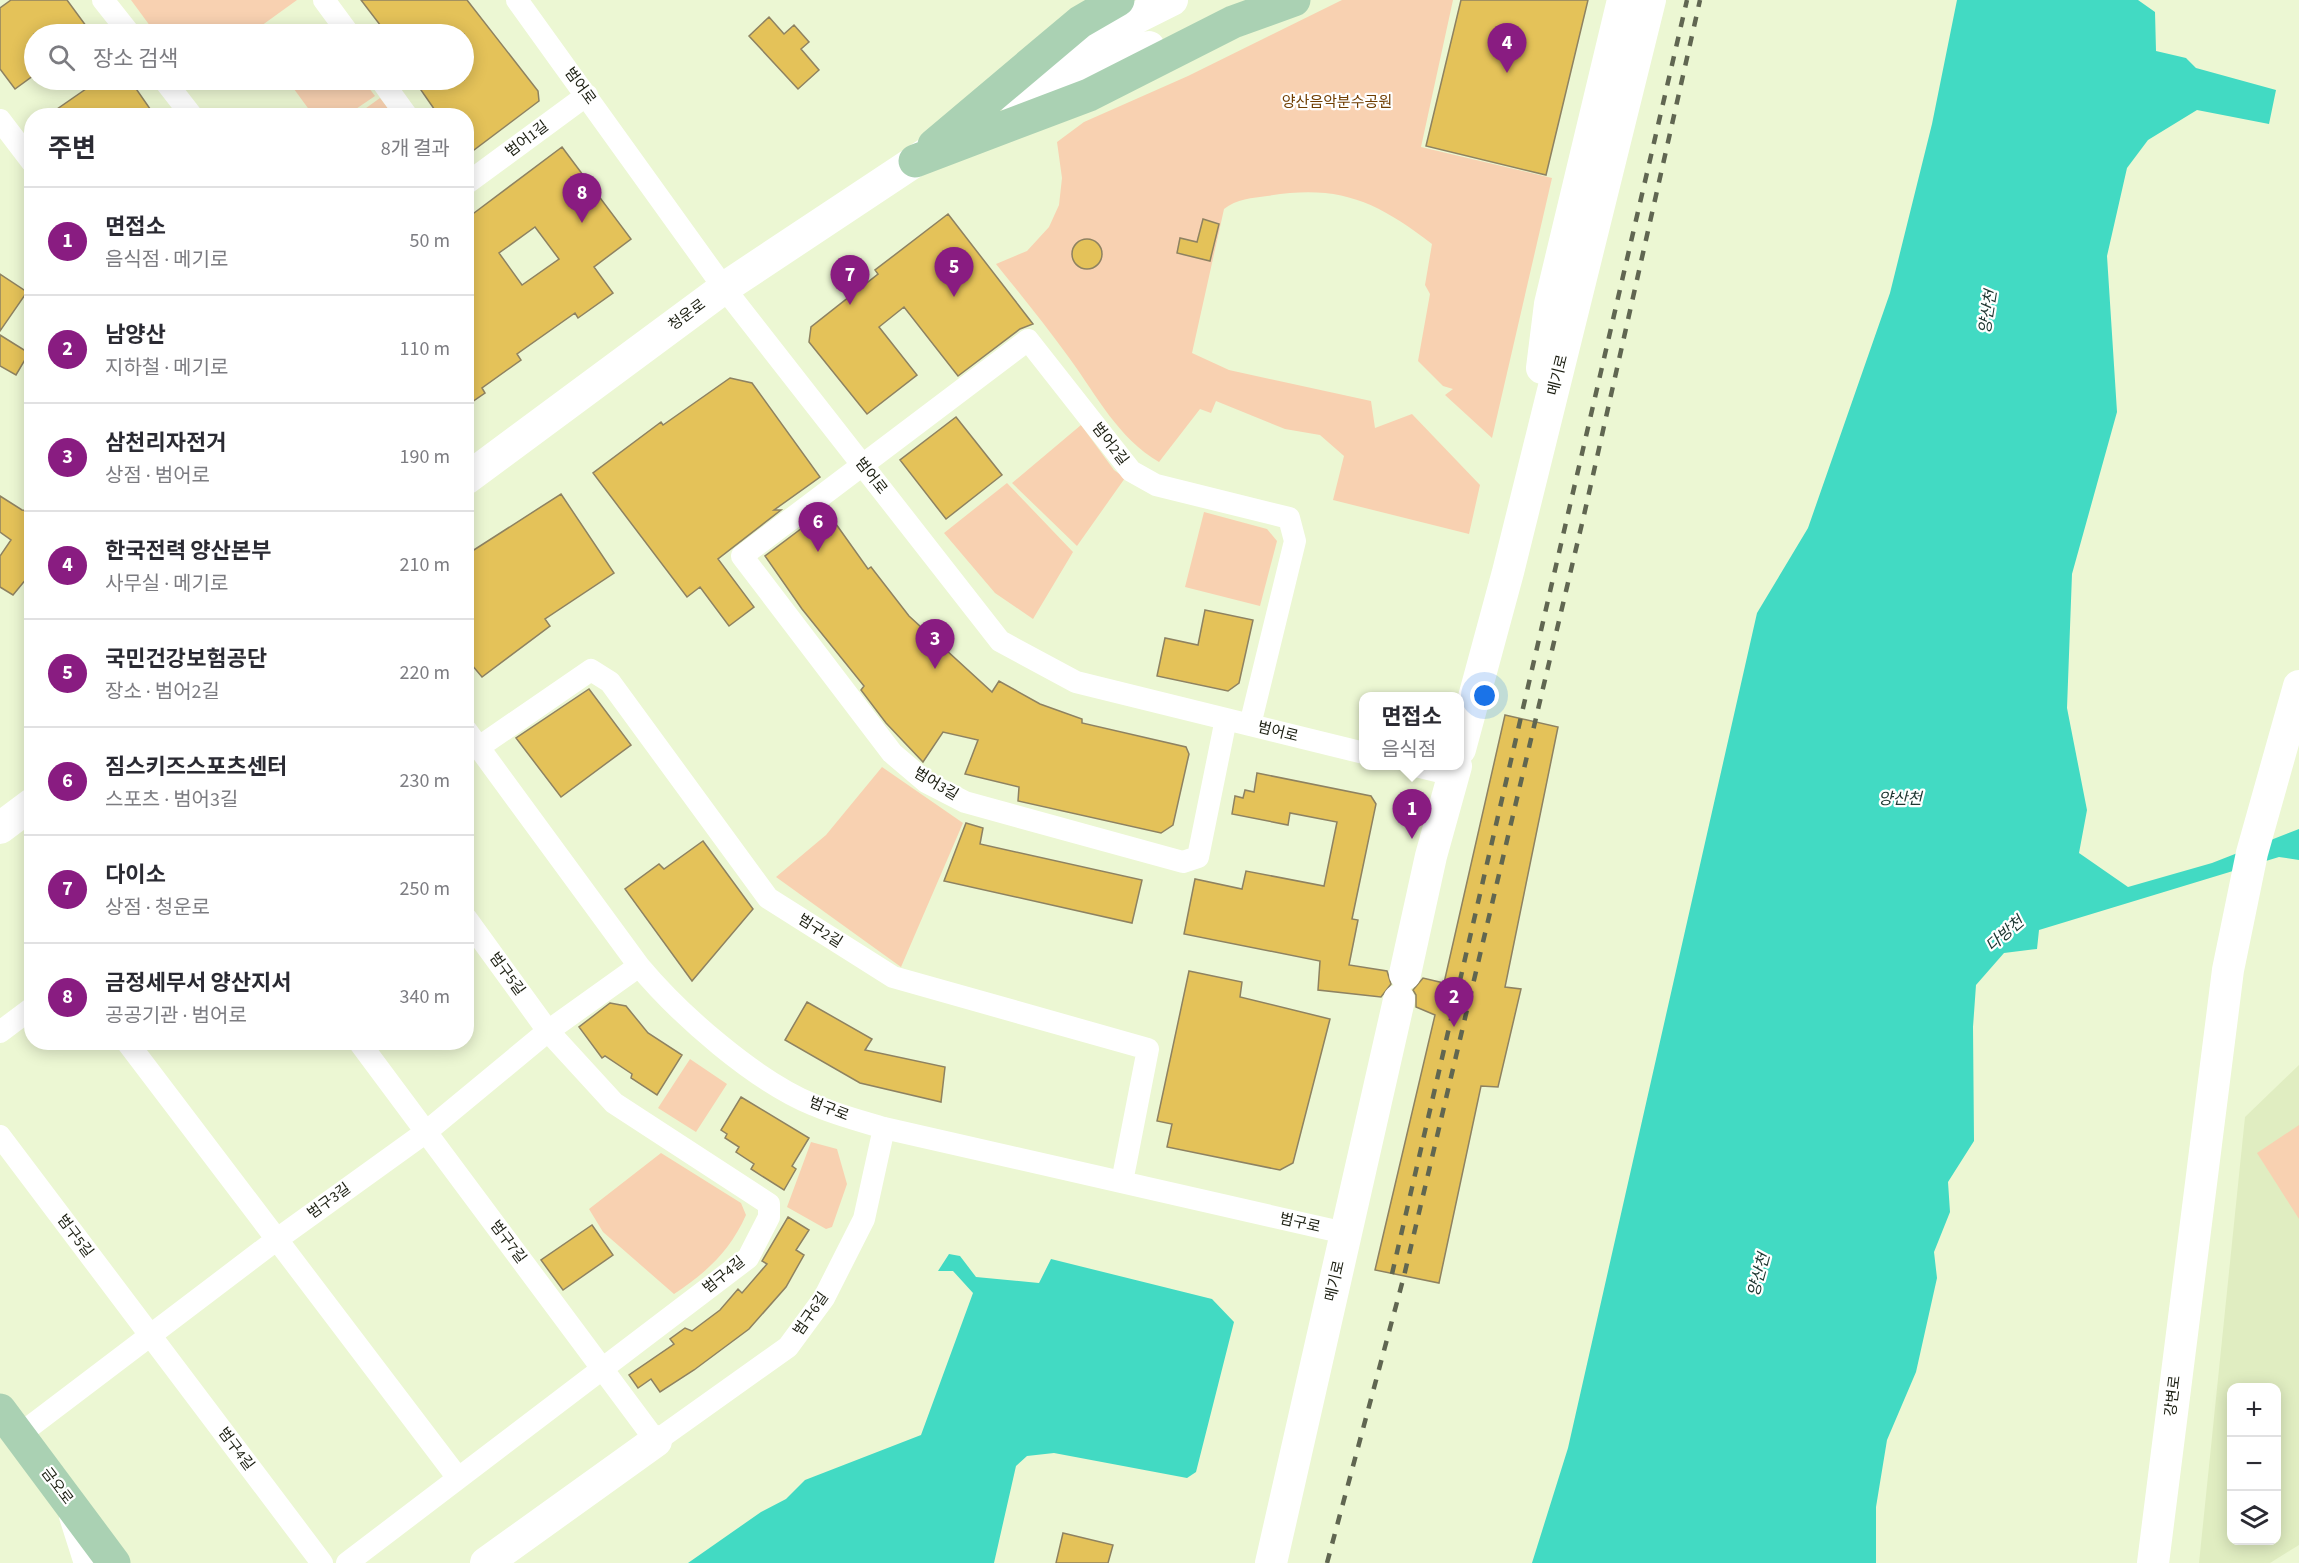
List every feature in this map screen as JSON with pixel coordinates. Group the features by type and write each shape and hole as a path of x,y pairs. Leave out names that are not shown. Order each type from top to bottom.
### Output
{"main road":[{"path":"915,161 1080,22 1118,0"},
{"path":"915,161 1089,95 1233,22 1294,0"},
{"name":"금오로","path":"0,1410 114,1563"}],"street":[{"path":"103,0 122,24"},
{"path":"324,0 342,24"},
{"name":"범어로","path":"517,0 724,288 1000,641 1076,682 1359,752"},
{"path":"915,161 1098,37 1172,0"},
{"path":"915,161 1246,0"},
{"path":"1527,495 1550,304 1623,0"},
{"name":"메기로","path":"1464,733 1527,495 1650,0"},
{"path":"172,90 186,108"},
{"path":"388,90 401,108"},
{"name":"범어1길","path":"474,178 587,95"},
{"path":"0,120 24,152"},
{"name":"청운로","path":"474,473 724,288 915,161"},
{"name":"범어2길","path":"863,465 1028,340 1131,471 1156,484 1289,518 1295,541 1250,725"},
{"name":"범어3길","path":"863,465 742,556 891,753 926,782 965,802 1183,862 1198,857 1226,719"},
{"name":"범구2길","path":"474,738 591,670 610,682 768,898 893,977 1148,1049 1122,1182"},
{"name":"강변로","path":"2153,1563 2228,970 2238,914 2265,801 2299,686"},
{"name":"범구로","path":"474,740 639,966 669,1002 753,1070 813,1105 884,1128 1346,1233"},
{"name":"메기로","path":"1271,1563 1431,856 1454,770"},
{"path":"0,828 24,810"},
{"name":"범구5길","path":"474,929 548,1030"},
{"name":"범구3길","path":"19,1436 276,1240 426,1132 548,1030 639,966"},
{"path":"0,1032 24,1014"},
{"name":"범구4길","path":"347,1563 747,1258 769,1217 769,1204 614,1102 548,1030"},
{"path":"133,1050 458,1478"},
{"name":"범구7길","path":"365,1050 656,1441"},
{"name":"범구6길","path":"656,1441 788,1347 824,1298 864,1219 884,1128"},
{"name":"범구5길","path":"0,1136 151,1336"},
{"name":"범구4길","path":"151,1336 322,1563"},
{"path":"486,1563 656,1441"},
{"path":"72,1506 90,1563"}],"shaded area":[{"path":"2299,1065 2299,1545 2270,1563 2199,1563 2245,1117"}],"green space":[{"path":"131,0 297,0 264,24 149,24"},
{"name":"양산음악분수공원","path":"1342,0 1453,0 1421,147 1552,178 1492,438 1445,395 1453,389 1443,386 1418,361 1430,294 1425,285 1432,244 1393,217 1356,199 1315,192 1292,193 1256,197 1234,203 1224,209 1192,353 1229,370 1371,401 1375,428 1412,414 1480,485 1469,534 1333,500 1344,456 1320,435 1285,429 1216,401 1211,413 1200,409 1159,462 1120,429 1061,347 996,264 1027,251 1049,227 1059,205 1062,178 1057,142 1084,122 1188,76"},
{"path":"295,90 370,90 375,96 357,108 308,108"},
{"path":"380,98 388,108 366,108"},
{"path":"1081,425 1114,470 1125,478 1077,546 1012,483"},
{"path":"1007,483 1073,552 1033,619 995,593 944,533"},
{"path":"1204,512 1267,529 1277,541 1260,606 1185,587"},
{"path":"882,767 963,823 901,967 776,877 826,835"},
{"path":"690,1059 727,1084 696,1132 658,1108"},
{"path":"2299,1125 2299,1219 2257,1153"},
{"path":"811,1142 837,1149 847,1184 832,1227 826,1229 787,1207"},
{"path":"661,1153 741,1203 746,1215 732,1240 716,1260 674,1294 603,1232 589,1209"}],"water":[{"name":"양산천","path":"1957,0 2138,0 2155,12 2156,51 2186,58 2196,68 2276,90 2269,124 2197,110 2148,140 2127,168 2107,256 2117,412 2072,574 2067,708 2087,810 2079,853 2128,887 2212,863 2299,829 2299,860 2279,857 2039,930 2037,949 2004,953 1976,985 1973,1027 1974,1141 1948,1182 1950,1212 1934,1252 1937,1278 1916,1372 1887,1440 1876,1507 1876,1563 1532,1563 1568,1448 1757,613 1808,528 1890,293 1932,124"},
{"path":"949,1254 960,1256 976,1277 1039,1283 1051,1259 1212,1299 1234,1322 1196,1472 1187,1478 1054,1453 1027,1456 1016,1466 994,1563 688,1563 761,1512 786,1499 805,1480 921,1435 973,1293 953,1271 938,1271"}],"building":[{"path":"11,0 67,0 85,24 24,24 24,82 15,89 0,69 0,8"},
{"path":"361,0 467,0 538,91 539,101 474,150 474,108 433,108 421,90 474,90 474,24 379,24"},
{"path":"1461,0 1588,0 1546,175 1426,146"},
{"path":"769,17 784,34 794,25 809,42 801,49 819,70 798,89 749,36"},
{"path":"85,90 137,90 149,108 59,108"},
{"path":"562,147 631,239 594,267 613,293 578,318 575,313 517,354 521,360 482,388 485,393 474,401 474,213","holes":["535,227 559,259 522,285 499,253"]},
{"path":"948,214 1033,324 1020,329 958,376 904,307 879,327 917,375 867,414 809,342 811,327 878,274 875,270"},
{"path":"1203,219 1219,224 1210,261 1177,253 1180,238 1197,242"},
{"path":"1087,239 1098,243 1102,254 1098,265 1087,269 1076,265 1072,254 1076,243"},
{"path":"0,274 24,290 24,296 0,331"},
{"path":"0,335 24,350 24,361 16,375 0,366"},
{"path":"730,378 752,383 820,477 774,510 781,510 718,559 754,607 729,626 700,587 687,597 593,473 661,422 663,425"},
{"path":"956,417 1002,475 946,519 900,460"},
{"path":"561,494 614,573 545,619 550,626 482,677 474,668 474,550"},
{"path":"0,496 24,510 24,582 13,595 0,587 0,556 11,540 0,532"},
{"path":"826,510 868,569 871,567 909,616 992,692 999,681 1040,704 1082,719 1082,723 1186,747 1189,754 1173,825 1161,833 1018,801 1019,787 965,774 978,740 943,732 923,762 886,723 861,690 864,686 802,609 765,556"},
{"path":"1205,610 1253,620 1239,683 1228,691 1157,676 1165,638 1198,645"},
{"path":"589,689 631,745 561,797 516,738"},
{"path":"1505,715 1558,727 1505,987 1521,989 1498,1087 1481,1086 1439,1283 1375,1270 1435,1015 1416,1007 1416,995 1413,990 1423,978 1444,983"},
{"path":"1257,773 1371,796 1376,804 1352,919 1358,920 1349,965 1387,971 1391,984 1381,997 1318,990 1320,961 1184,934 1195,879 1242,889 1246,871 1324,886 1337,822 1290,813 1288,825 1232,814 1235,796 1243,798 1245,790 1254,792"},
{"path":"966,823 983,828 980,844 1142,880 1132,923 944,881"},
{"path":"703,841 753,909 692,981 625,889 659,864 664,869"},
{"path":"1189,971 1242,982 1240,997 1330,1019 1293,1163 1280,1170 1167,1147 1172,1124 1157,1121"},
{"path":"807,1002 872,1039 865,1050 945,1067 941,1102 860,1083 785,1040"},
{"path":"610,1003 626,1006 648,1033 682,1055 657,1095 631,1078 632,1074 605,1056 602,1058 579,1027"},
{"path":"741,1097 809,1138 792,1166 796,1169 784,1190 751,1169 754,1164 736,1152 739,1147 725,1138 727,1134 721,1130"},
{"path":"788,1217 809,1230 796,1250 804,1255 786,1287 749,1329 694,1370 660,1392 651,1379 638,1388 629,1375 674,1344 670,1339 685,1328 692,1331 720,1310 738,1289 742,1293 767,1264 762,1261"},
{"path":"592,1225 613,1255 563,1290 541,1260"},
{"path":"1063,1533 1113,1545 1108,1563 1056,1563"}],"railway":[{"path":"1392,1274 1687,0"},
{"path":"1327,1563 1404,1276 1584,515 1700,0"}],"place":[{"name":"한국전력 양산본부","path":"1507,73"},
{"name":"금정세무서 양산지서","path":"582,223"},
{"name":"국민건강보험공단","path":"954,297"},
{"name":"다이소","path":"850,305"},
{"name":"짐스키즈스포츠센터","path":"818,552"},
{"name":"삼천리자전거","path":"935,669"},
{"name":"면접소","path":"1412,839"},
{"name":"남양산","path":"1454,1027"}],"water label":[{"name":"다방천","path":"2005,934"}]}
